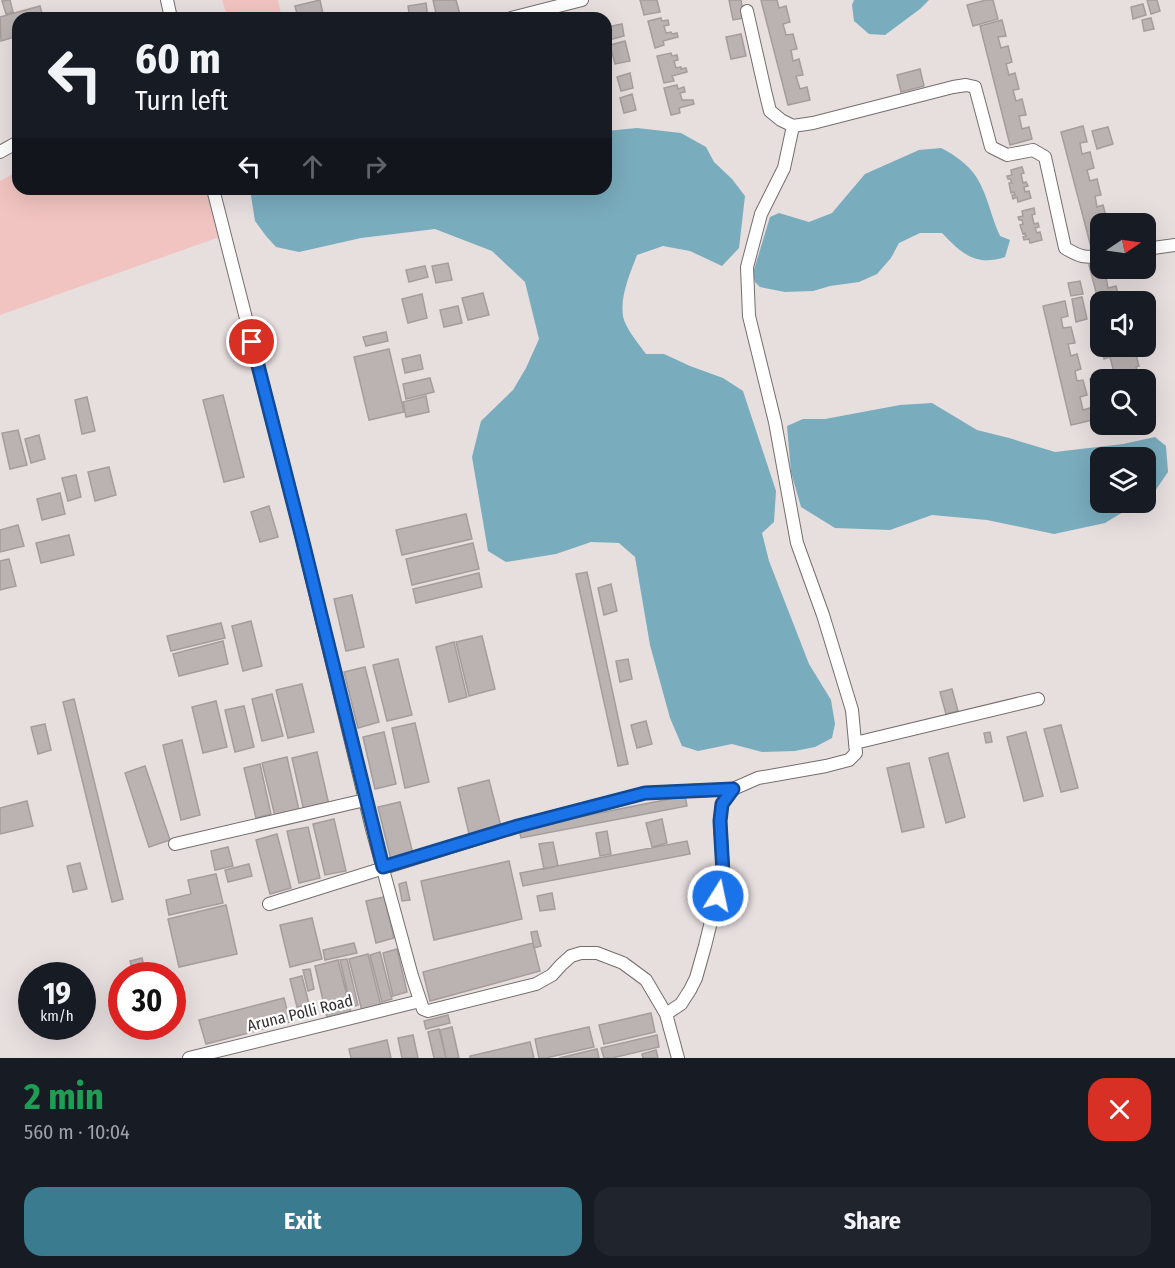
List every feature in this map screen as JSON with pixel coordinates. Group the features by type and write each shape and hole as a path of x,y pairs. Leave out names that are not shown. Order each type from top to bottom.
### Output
{"street":[{"path":"535,12 582,0"},
{"path":"747,11 765,95 771,111 781,120 793,126 813,123 953,87 966,85 975,87 991,147 1008,155 1033,150 1045,157 1065,248 1076,255 1090,257"},
{"path":"269,904 518,826 645,793 733,789 758,778 849,760 856,753 852,710 823,615 797,543 775,422 749,316 747,267 761,214 784,168 793,126"},
{"path":"215,195 302,538 365,800 423,1009 428,1011 536,984 552,975 571,956 581,953 597,953 623,963 646,980 666,1014 678,1058"},
{"path":"1156,248 1175,245"},
{"path":"855,743 1038,699"},
{"path":"666,1014 681,1004 696,978 723,873 720,821 722,804 733,789"},
{"path":"175,844 365,800"},
{"name":"Aruna Polli Road","path":"189,1058 420,1001"}],"shaded area":[{"path":"222,0 278,0 281,12 226,12"},
{"path":"12,174 12,195 215,195 225,235 0,315 0,181"}],"water":[{"path":"854,0 929,0 885,35 869,34 854,21 852,5"},
{"path":"637,128 681,133 706,147 714,162 732,179 745,196 739,248 722,266 690,251 663,246 637,255 624,292 623,316 629,331 646,354 664,354 723,378 743,391 776,491 774,522 762,533 769,561 809,664 831,700 835,724 832,738 815,747 795,751 762,752 732,744 698,751 682,746 670,718 650,645 635,557 619,543 591,542 556,554 506,562 488,551 472,457 481,421 513,390 539,339 525,282 492,251 435,229 361,238 299,252 276,247 255,221 251,195 612,195 612,130"},
{"path":"941,148 961,161 977,178 1000,236 1010,240 1005,257 995,260 977,259 956,247 942,233 920,233 899,243 891,258 877,274 859,282 813,291 785,292 760,287 755,282 753,273 770,217 779,213 809,222 832,213 865,174 919,150"},
{"path":"932,403 977,430 1055,452 1090,448 1090,513 1122,513 1105,523 1054,534 987,520 932,515 890,530 835,528 801,507 791,472 787,426 803,419 825,419 900,405"},
{"path":"1155,437 1166,446 1168,472 1156,490 1156,447 1098,447"}],"building":[{"path":"10,0 13,12 6,14 2,1"},
{"path":"320,0 323,12 296,12 295,6"},
{"path":"433,0 456,0 459,12 436,12"},
{"path":"640,0 657,0 660,12 644,15"},
{"path":"729,0 741,0 744,18 733,20"},
{"path":"761,0 777,0 779,8 786,6 790,22 783,24 786,35 793,34 797,49 791,50 793,61 799,59 803,75 796,76 800,89 807,87 810,100 788,105"},
{"path":"993,0 998,19 973,26 967,5"},
{"path":"1147,0 1157,0 1160,11 1151,14"},
{"path":"426,3 427,12 409,12 408,6"},
{"path":"1143,4 1146,15 1133,19 1131,7"},
{"path":"40,6 42,12 18,12"},
{"path":"12,14 12,38 1,41 0,17"},
{"path":"661,18 662,21 668,20 669,25 664,26 666,33 677,33 678,37 663,41 664,45 655,48 648,21"},
{"path":"1151,18 1154,29 1144,31 1142,20"},
{"path":"1002,20 1006,36 998,37 1001,48 1008,46 1012,62 1006,64 1009,75 1015,73 1019,89 1013,90 1016,101 1022,99 1026,115 1019,116 1022,129 1029,127 1032,139 1010,145 980,26"},
{"path":"622,24 624,36 612,39 612,26"},
{"path":"741,34 746,56 731,59 726,37"},
{"path":"625,41 630,61 615,64 612,44"},
{"path":"671,53 672,56 677,55 678,60 674,61 676,68 686,68 687,72 672,76 674,81 664,83 657,56"},
{"path":"920,69 924,86 901,92 897,75"},
{"path":"630,73 633,88 621,91 617,77"},
{"path":"677,85 678,89 684,87 685,92 680,93 682,100 693,100 694,104 679,108 680,113 671,115 664,88"},
{"path":"632,94 636,110 624,113 620,98"},
{"path":"1083,126 1087,142 1080,143 1082,154 1090,152 1094,168 1087,170 1090,181 1097,179 1101,195 1095,196 1097,207 1103,205 1105,213 1090,213 1090,243 1061,132"},
{"path":"1108,127 1113,144 1097,149 1092,131"},
{"path":"1022,167 1023,183 1026,182 1028,186 1024,187 1025,192 1029,191 1031,198 1018,202 1017,197 1013,199 1012,195 1015,195 1014,192 1011,193 1009,183 1012,183 1007,176 1012,175 1011,170"},
{"path":"1034,208 1035,214 1032,215 1034,224 1038,223 1039,227 1035,228 1037,233 1040,232 1042,240 1030,243 1029,239 1024,240 1023,237 1026,236 1020,225 1023,224 1022,220 1018,217 1023,216 1022,211"},
{"path":"448,263 452,280 436,283 432,266"},
{"path":"425,266 428,277 409,282 406,270"},
{"path":"1093,279 1106,279 1108,288 1116,286 1117,291 1096,291"},
{"path":"1080,281 1083,294 1071,296 1068,283"},
{"path":"483,293 489,315 468,320 462,298"},
{"path":"422,294 427,318 408,323 402,299"},
{"path":"1082,297 1087,319 1076,322 1072,299"},
{"path":"1065,301 1068,316 1061,318 1063,328 1071,327 1075,343 1068,344 1071,356 1077,354 1081,369 1075,371 1077,381 1083,380 1087,395 1080,397 1083,410 1090,408 1090,421 1071,425 1043,306"},
{"path":"458,306 462,323 444,327 440,310"},
{"path":"386,332 388,341 366,346 363,337"},
{"path":"389,349 404,412 369,420 354,357"},
{"path":"420,355 423,369 405,373 402,359"},
{"path":"1110,357 1137,357 1139,366 1136,369 1113,369"},
{"path":"430,378 434,392 406,399 403,384"},
{"path":"223,395 244,477 224,482 203,400"},
{"path":"426,396 429,412 406,417 403,402"},
{"path":"87,397 95,431 82,434 75,400"},
{"path":"18,430 27,465 10,469 2,433"},
{"path":"39,435 45,459 31,463 25,439"},
{"path":"109,467 116,495 95,501 88,472"},
{"path":"76,475 81,497 68,501 62,478"},
{"path":"60,493 65,514 42,520 37,499"},
{"path":"269,506 278,537 260,542 251,512"},
{"path":"466,514 472,539 402,555 396,530"},
{"path":"18,525 24,546 0,552 0,530"},
{"path":"69,535 74,555 41,563 36,543"},
{"path":"473,543 479,569 412,585 406,559"},
{"path":"9,559 16,586 0,590 0,561"},
{"path":"587,572 628,764 618,766 576,574"},
{"path":"479,573 482,587 416,603 413,589"},
{"path":"611,584 617,611 604,615 598,588"},
{"path":"352,595 364,647 346,651 334,599"},
{"path":"251,621 262,666 243,671 232,626"},
{"path":"221,623 225,638 171,651 167,636"},
{"path":"482,636 495,689 469,696 456,642"},
{"path":"223,641 228,664 179,676 173,654"},
{"path":"454,642 467,697 449,702 436,647"},
{"path":"398,659 412,715 387,721 373,665"},
{"path":"628,659 632,679 620,682 616,661"},
{"path":"365,667 379,722 358,728 344,672"},
{"path":"302,684 314,732 288,738 276,690"},
{"path":"952,689 958,711 946,714 940,692"},
{"path":"272,694 283,736 262,741 252,699"},
{"path":"74,699 123,899 112,902 63,702"},
{"path":"216,701 227,747 203,753 192,707"},
{"path":"244,706 254,747 235,752 225,710"},
{"path":"646,721 652,744 637,748 631,725"},
{"path":"415,723 429,782 405,788 392,728"},
{"path":"45,724 51,750 38,754 31,727"},
{"path":"1061,725 1078,788 1061,792 1044,729"},
{"path":"384,732 396,784 375,789 363,737"},
{"path":"990,732 992,742 986,743 984,733"},
{"path":"1026,732 1043,796 1024,801 1007,737"},
{"path":"182,740 200,815 181,820 163,745"},
{"path":"317,752 329,805 304,811 292,758"},
{"path":"948,753 965,817 946,823 929,758"},
{"path":"287,757 299,810 275,816 262,763"},
{"path":"909,763 924,827 902,832 887,768"},
{"path":"260,764 271,814 256,818 244,768"},
{"path":"145,766 170,840 149,847 125,773"},
{"path":"489,780 503,834 471,842 458,788"},
{"path":"685,796 687,806 521,838 519,829"},
{"path":"27,801 33,826 0,834 0,808"},
{"path":"400,802 414,858 392,864 378,807"},
{"path":"334,819 346,871 325,875 313,824"},
{"path":"662,819 667,843 652,847 646,823"},
{"path":"308,827 320,878 299,883 287,831"},
{"path":"607,831 611,854 600,856 596,833"},
{"path":"277,834 291,888 270,894 256,840"},
{"path":"687,841 690,854 523,886 520,873"},
{"path":"553,842 558,866 544,869 539,844"},
{"path":"228,847 233,866 215,870 211,851"},
{"path":"509,861 522,919 434,940 421,881"},
{"path":"80,863 87,889 73,892 67,866"},
{"path":"249,864 252,876 228,882 225,870"},
{"path":"216,874 223,903 169,915 166,900 191,894 188,880"},
{"path":"406,882 410,900 402,901 399,884"},
{"path":"552,893 555,909 540,911 537,896"},
{"path":"384,897 394,938 376,943 366,901"},
{"path":"226,905 237,954 186,965 186,962 178,962 168,919"},
{"path":"312,918 322,959 290,967 280,925"},
{"path":"537,931 541,946 534,948 531,932"},
{"path":"354,943 357,953 325,960 323,950"},
{"path":"533,943 540,971 430,1001 423,972"},
{"path":"397,949 407,992 393,996 383,953"},
{"path":"380,952 392,999 382,1002 370,955"},
{"path":"368,954 381,1006 362,1011 349,959"},
{"path":"142,958 143,962 130,962"},
{"path":"347,959 358,1005 351,1007 340,960"},
{"path":"338,960 351,1012 327,1017 315,966"},
{"path":"310,969 314,989 308,991 303,970"},
{"path":"302,976 309,1004 297,1007 290,979"},
{"path":"284,998 290,1022 206,1044 199,1020"},
{"path":"651,1013 655,1032 604,1044 599,1025"},
{"path":"448,1015 450,1023 426,1029 424,1021"},
{"path":"452,1027 459,1058 446,1058 440,1030"},
{"path":"589,1027 594,1047 539,1058 535,1039"},
{"path":"439,1029 446,1058 434,1058 428,1032"},
{"path":"413,1035 418,1058 402,1058 398,1038"},
{"path":"657,1035 659,1047 604,1058 601,1048"},
{"path":"387,1040 391,1058 351,1058 349,1049"},
{"path":"530,1042 534,1058 470,1058 470,1056"},
{"path":"597,1049 599,1058 559,1058"},
{"path":"656,1050 658,1058 643,1058 642,1054"}],"route":[{"path":"252,342 383,867 518,826 645,793 733,789 722,804 720,821 723,873 718,896"}]}
